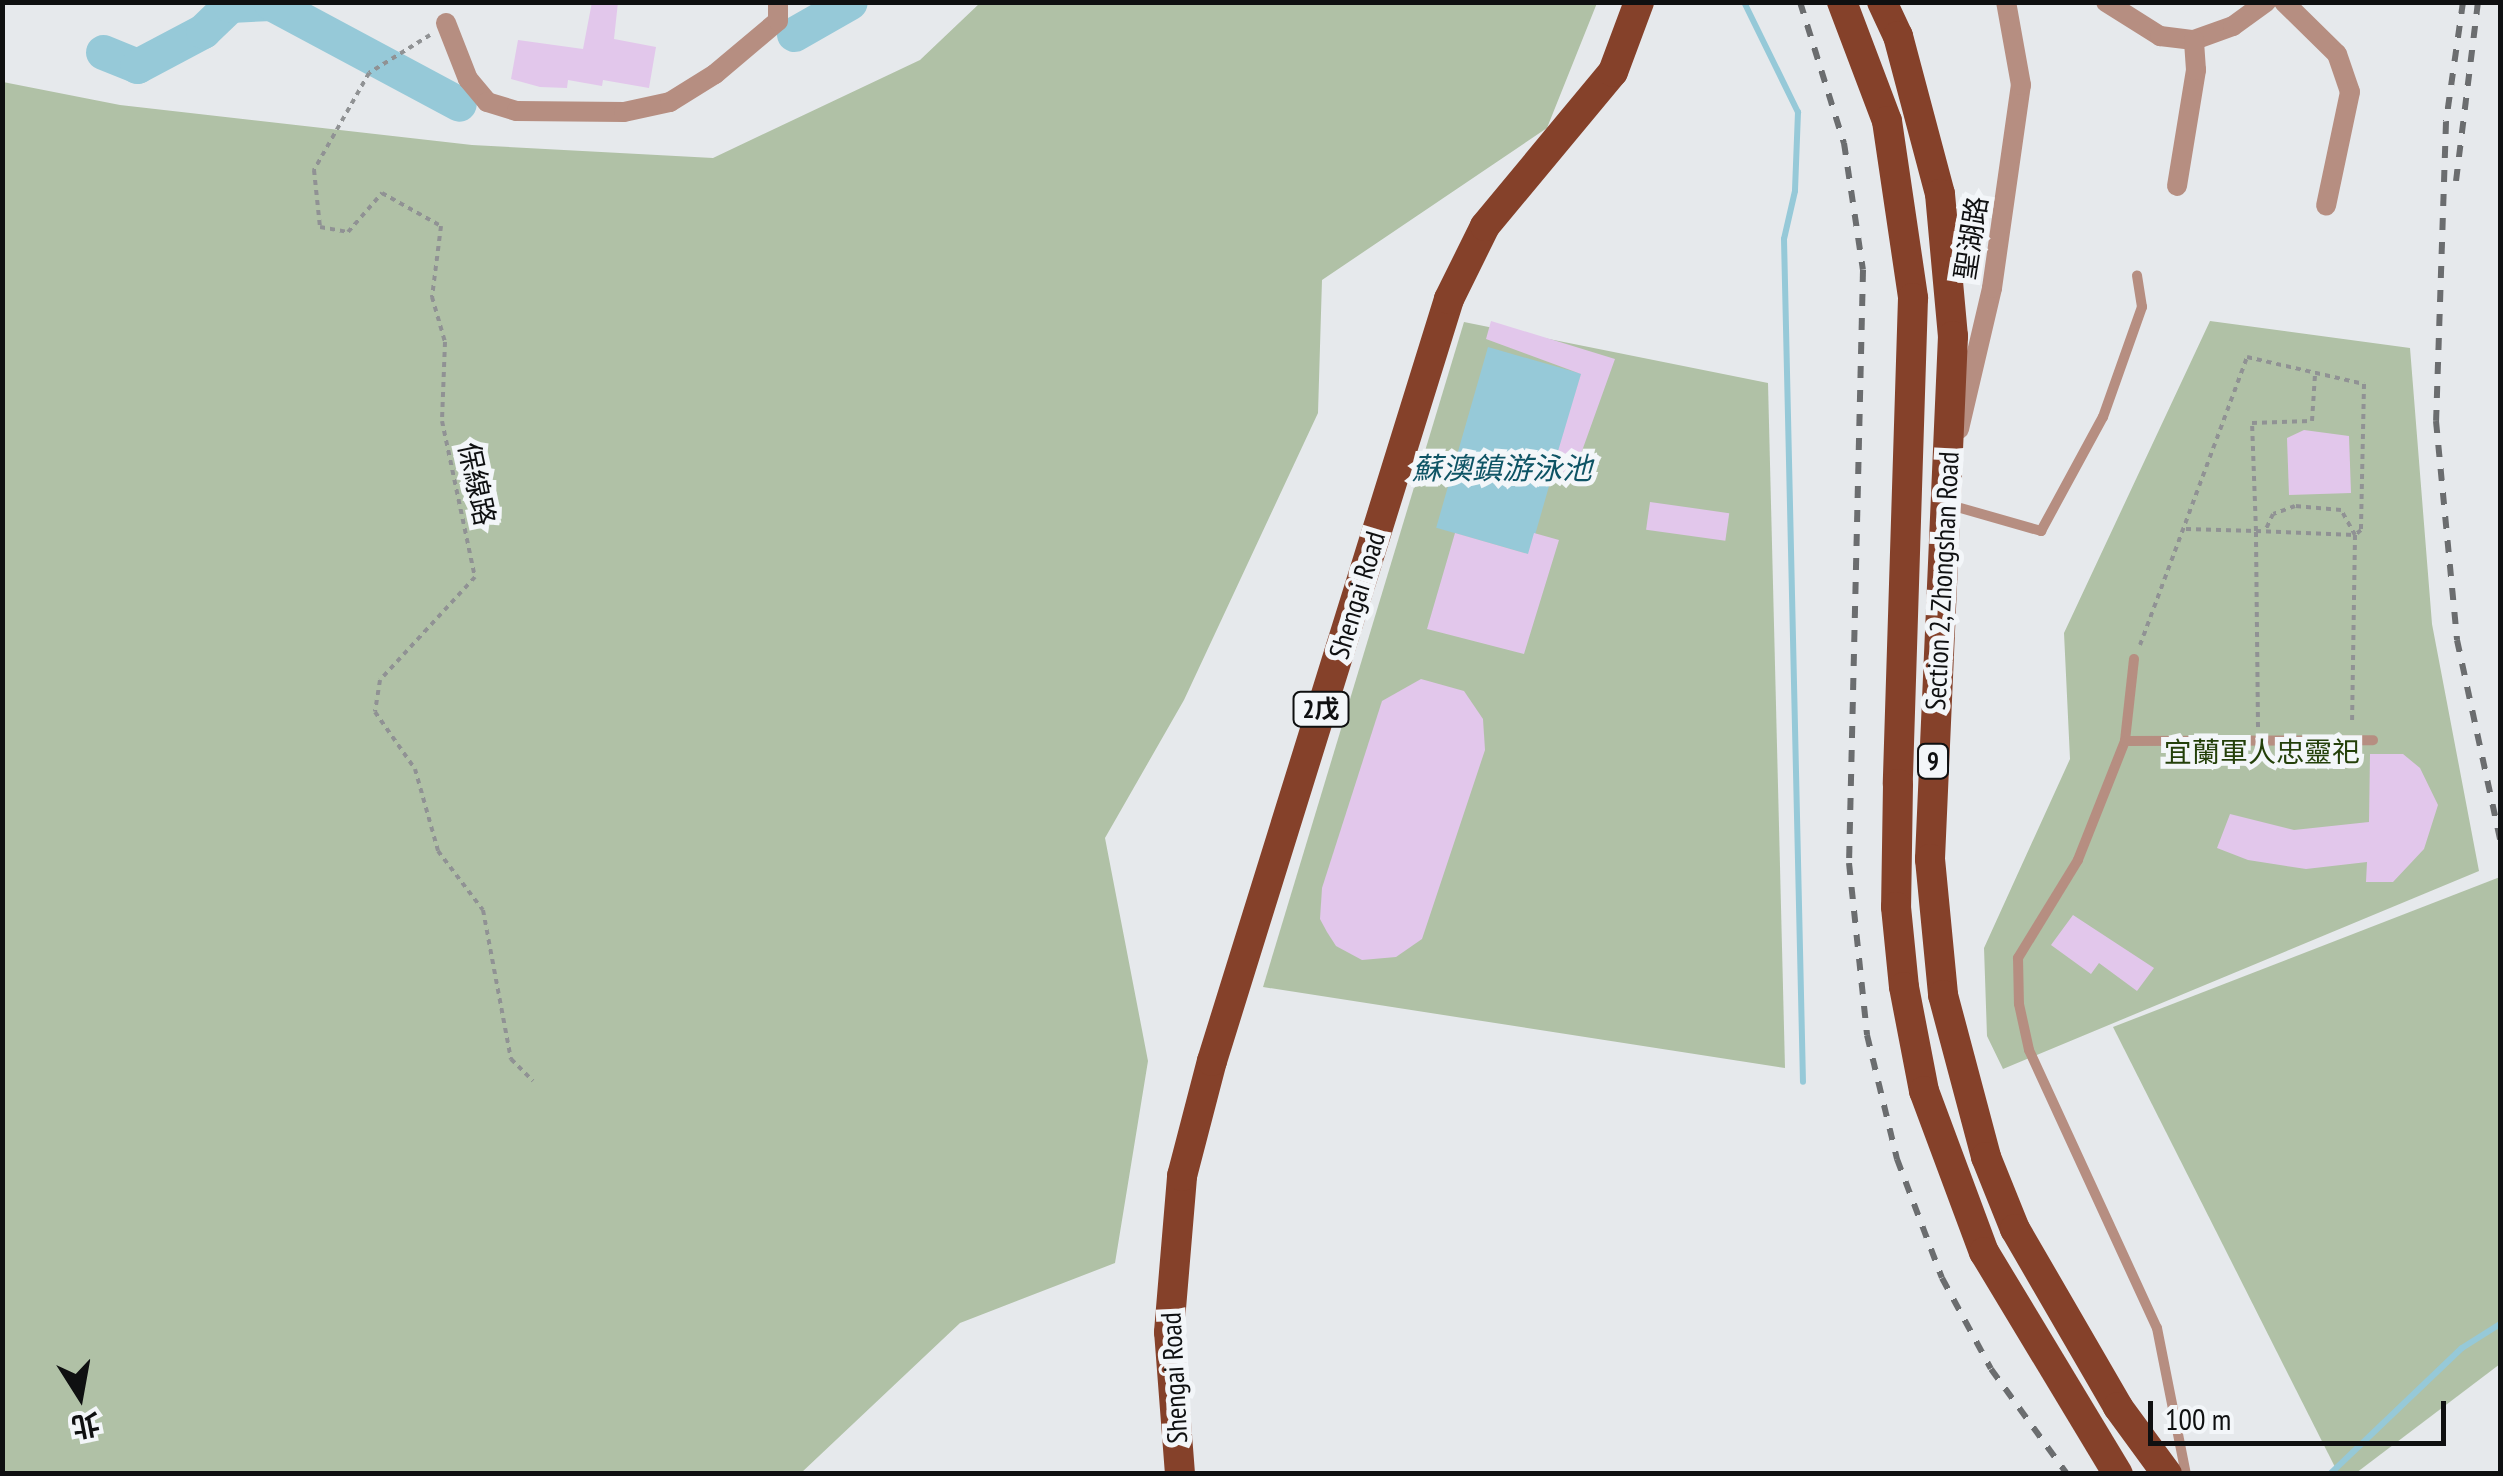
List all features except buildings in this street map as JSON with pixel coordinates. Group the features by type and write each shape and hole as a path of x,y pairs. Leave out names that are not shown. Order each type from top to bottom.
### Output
{"main road":[{"name":"Shengai Road","path":"1180,1474 1169,1332 1182,1176 1336,660 1464,261 1485,226 1613,72 1639,2"},
{"name":"Section 2, Zhongshan Road","path":"1842,2 1888,122 1913,298 1897,802 1904,988 1924,1091 1984,1252 2118,1474"},
{"name":"Section 2, Zhongshan Road","path":"1882,2 1898,36 1940,194 1953,336 1930,858 1953,1045 2014,1229 2118,1407 2167,1474"}],"street":[{"path":"446,23 468,79 487,102 517,111 624,112 670,102 715,74 778,21 778,2"},
{"name":"聖湖路","path":"1946,492 1992,288 2021,85 2006,2"},
{"path":"2106,2 2160,36 2194,40 2233,26 2266,2"},
{"path":"2284,2 2337,54 2350,92 2326,206"},
{"path":"2177,186 2196,70 2194,40"}],"lane":[{"path":"1946,492 2042,532 2103,417 2142,307 2137,275"},
{"path":"2134,658 2125,741 2078,860 2018,958 2019,1004 2029,1050 2157,1328 2186,1474"},
{"path":"2125,741 2373,740"}],"path":[{"name":"保線路","path":"446,23 369,73 314,170 320,227 348,232 382,193 441,226 432,296 445,342 442,421 475,577 380,680 376,712 415,769 438,851 483,910 512,1059 533,1080"},
{"path":"2134,658 2186,529 2247,356 2364,384 2361,530 2355,535 2186,529"},
{"path":"2258,740 2252,423 2312,421 2315,373"},
{"path":"2265,531 2273,514 2284,509 2329,508 2350,518 2355,535 2352,740"}],"green space":[{"path":"980,3 1597,3 1547,128 1322,280 1318,413 1184,700 1105,838 1148,1061 1115,1263 960,1323 801,1473 3,1473 3,82 120,105 472,145 713,158 920,60"},
{"name":"宜蘭軍人忠靈祀","path":"2210,321 2410,348 2432,624 2479,871 2003,1069 1987,1036 1984,948 2070,759 2064,633"},
{"path":"1464,322 1768,383 1785,1068 1263,987"},
{"path":"2500,877 2500,1364 2356,1473 2338,1473 2113,1027"}],"water":[{"name":"蘇澳鎮游泳池","path":"1488,347 1581,374 1529,554 1436,528"}],"waterway":[{"path":"794,34 850,2"},
{"path":"850,7 866,2"},
{"path":"1744,2 1798,112 1795,191 1784,239 1803,1082"},
{"path":"103,52 137,66 203,31 230,5 271,3 459,104"},
{"path":"2330,1474 2462,1348 2500,1324"}],"railway":[{"path":"1800,2 1844,143 1863,270 1849,863 1867,1035 1897,1159 1942,1278 1991,1369 2067,1474"},
{"path":"2463,2 2446,122 2436,421 2457,640 2500,839"},
{"path":"2456,181 2478,2"}]}
